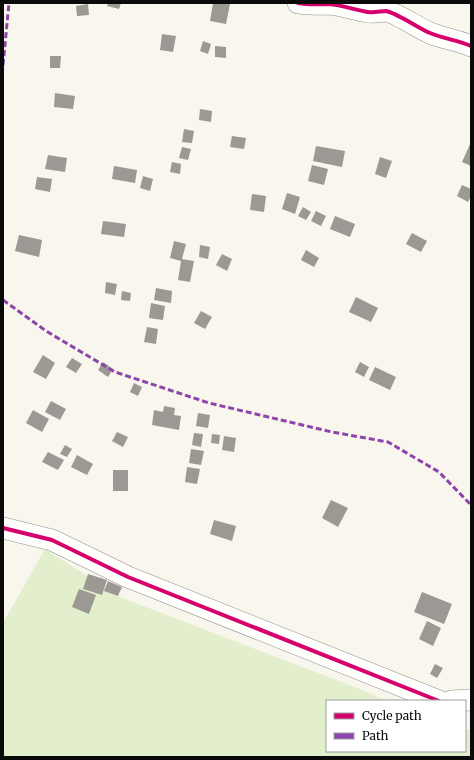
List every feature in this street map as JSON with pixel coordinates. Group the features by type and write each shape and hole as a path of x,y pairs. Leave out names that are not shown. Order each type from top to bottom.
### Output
{"street":[{"path":"298,3 311,6 329,4 368,12 385,11 394,14 431,34 471,46"},
{"path":"3,528 52,540 136,580 436,700"}],"green space":[{"path":"45,549 120,597 365,691 385,700 326,700 326,752 466,752 466,729 471,729 471,757 3,757 3,623"}],"building":[{"path":"108,3 121,3 119,9 107,6"},
{"path":"213,3 230,4 226,24 210,21"},
{"path":"88,4 89,15 77,16 76,6"},
{"path":"162,34 176,36 173,52 160,50"},
{"path":"203,41 211,44 208,54 200,51"},
{"path":"215,46 226,47 226,58 215,57"},
{"path":"50,56 61,56 60,68 50,68"},
{"path":"55,93 75,96 73,109 54,107"},
{"path":"200,109 212,111 211,122 199,120"},
{"path":"184,129 194,131 192,143 182,142"},
{"path":"232,136 246,138 244,149 230,147"},
{"path":"471,142 471,166 462,162"},
{"path":"316,146 345,151 342,167 313,161"},
{"path":"182,147 191,149 188,160 179,158"},
{"path":"48,155 67,158 65,172 45,169"},
{"path":"380,157 392,161 386,178 375,174"},
{"path":"172,162 181,164 180,174 170,172"},
{"path":"312,165 328,169 324,185 308,181"},
{"path":"114,166 137,170 135,183 112,179"},
{"path":"143,176 153,179 150,191 140,188"},
{"path":"37,177 52,179 50,192 35,189"},
{"path":"462,185 471,189 471,196 468,202 457,196"},
{"path":"287,193 300,197 295,214 282,209"},
{"path":"252,194 266,196 264,212 250,210"},
{"path":"303,207 311,212 306,220 298,216"},
{"path":"316,211 326,216 321,226 311,221"},
{"path":"335,216 355,224 350,237 330,229"},
{"path":"103,221 126,224 124,237 101,234"},
{"path":"412,233 427,241 421,252 406,244"},
{"path":"19,235 42,240 39,257 15,251"},
{"path":"174,241 186,244 182,259 194,261 190,282 178,280 181,261 170,258"},
{"path":"200,245 210,247 208,259 199,257"},
{"path":"306,250 319,258 314,267 301,260"},
{"path":"222,254 232,259 227,271 216,265"},
{"path":"106,282 117,284 115,295 105,293"},
{"path":"156,288 172,291 171,303 154,300"},
{"path":"122,291 131,293 130,301 121,300"},
{"path":"356,297 378,308 371,322 349,312"},
{"path":"151,303 165,306 163,320 149,318"},
{"path":"201,311 212,317 205,329 194,323"},
{"path":"147,327 158,329 156,344 144,342"},
{"path":"43,355 55,363 46,379 33,372"},
{"path":"72,358 82,364 76,373 66,367"},
{"path":"103,362 113,369 108,377 98,370"},
{"path":"360,362 369,367 364,377 355,372"},
{"path":"375,367 396,377 390,390 369,380"},
{"path":"134,383 142,387 138,396 130,392"},
{"path":"51,401 66,409 60,420 45,412"},
{"path":"164,406 175,408 174,415 181,416 179,430 152,425 154,410 163,412"},
{"path":"33,410 49,419 42,432 26,423"},
{"path":"198,413 210,415 208,428 196,426"},
{"path":"117,432 128,437 123,447 112,441"},
{"path":"194,433 203,434 201,447 192,445"},
{"path":"212,434 220,435 219,444 211,443"},
{"path":"224,436 236,438 234,452 222,450"},
{"path":"65,445 72,449 67,457 60,454"},
{"path":"191,449 204,451 201,465 189,463"},
{"path":"48,452 64,460 58,470 42,462"},
{"path":"77,455 93,464 87,475 71,467"},
{"path":"187,467 200,469 197,484 185,482"},
{"path":"113,470 128,470 128,491 113,491"},
{"path":"331,500 348,508 338,527 322,518"},
{"path":"214,520 236,526 232,541 210,534"},
{"path":"88,574 107,580 102,595 83,589"},
{"path":"108,581 122,587 118,596 104,591"},
{"path":"79,589 96,595 89,614 72,607"},
{"path":"422,592 452,604 444,624 414,612"},
{"path":"427,621 441,628 433,646 419,639"},
{"path":"435,664 443,668 437,678 430,674"}],"marked path":[{"path":"3,65 9,3"},
{"path":"3,300 46,331 115,372 209,403 332,432 388,442 439,472 471,505"}],"cycle path":[{"path":"298,3 329,4 370,12 391,12 430,33 471,46"},
{"path":"3,528 52,540 128,577 436,700"}]}
